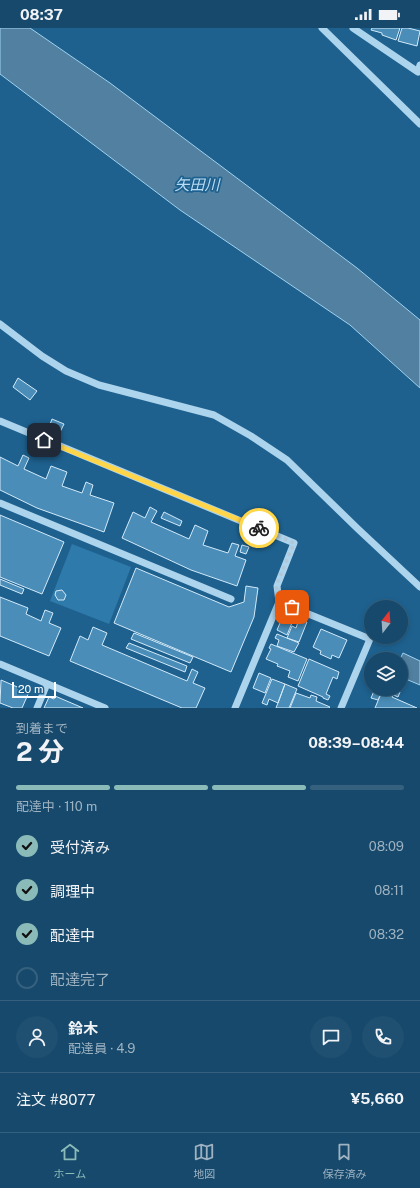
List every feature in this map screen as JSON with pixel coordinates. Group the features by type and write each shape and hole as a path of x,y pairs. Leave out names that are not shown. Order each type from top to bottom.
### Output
{"street":[{"path":"322,28 420,124"},
{"path":"353,28 418,72 420,65"},
{"path":"0,324 42,356 66,371 98,385 214,416 251,436 287,460 420,587"},
{"path":"0,421 294,543 276,586 279,602 236,708"},
{"path":"0,504 231,599"},
{"path":"279,602 370,639 341,708"},
{"path":"0,664 106,708"},
{"path":"37,708 47,684"}],"shaded area":[{"path":"72,544 131,567 109,624 50,601"}],"water":[{"name":"矢田川","path":"0,28 30,28 110,83 357,268 420,320 420,388 350,325 180,210 0,74"},
{"path":"408,655 420,661 420,685 408,680"}],"building":[{"path":"372,28 400,28 396,40 382,35 382,33 371,30"},
{"path":"402,28 420,31 417,46 398,41"},
{"path":"18,378 37,391 30,400 13,387"},
{"path":"52,419 64,424 60,432 49,427"},
{"path":"23,455 29,458 24,469 46,479 51,466 67,472 62,486 82,493 86,482 93,485 90,495 114,503 104,532 37,508 0,490 0,457 18,466"},
{"path":"150,507 157,511 151,522 189,539 195,525 208,531 203,545 228,553 232,543 239,545 235,556 246,560 237,586 191,570 122,538 133,512 145,518"},
{"path":"164,512 182,521 180,526 161,518"},
{"path":"0,515 64,542 42,594 0,577"},
{"path":"242,545 249,547 246,554 240,552"},
{"path":"136,568 229,607 244,602 246,586 258,588 254,617 231,672 114,623"},
{"path":"0,579 24,589 22,594 0,585"},
{"path":"62,590 66,595 64,600 58,600 55,595 56,591"},
{"path":"0,597 28,608 26,614 41,621 45,610 53,613 49,623 61,628 49,656 0,636"},
{"path":"286,614 294,618 287,635 277,630 283,616 285,617"},
{"path":"299,619 307,622 299,642 287,638 292,626 296,628"},
{"path":"93,627 107,633 102,645 187,681 192,669 198,672 193,683 205,688 196,708 182,708 70,661 80,636 88,640"},
{"path":"321,629 347,640 339,658 332,655 331,659 320,654 321,651 313,647"},
{"path":"134,633 193,657 190,663 131,639"},
{"path":"277,634 299,643 294,652 277,646 279,640 275,638"},
{"path":"129,643 187,666 185,672 126,648"},
{"path":"271,644 307,659 298,681 288,677 290,671 277,666 278,664 266,659 271,649 269,648"},
{"path":"309,659 339,672 337,679 333,677 326,694 330,696 328,700 298,686"},
{"path":"259,673 271,678 265,693 253,688"},
{"path":"272,679 285,684 278,703 269,699 267,705 262,703"},
{"path":"1,680 29,692 22,708 13,708 0,703"},
{"path":"285,684 297,689 289,708 276,708"},
{"path":"296,693 310,698 311,695 317,697 316,701 330,707 290,708"},
{"path":"55,696 83,708 44,708 49,697 54,699"},
{"path":"372,696 380,696 378,700 371,698"},
{"path":"380,696 392,696 417,708 375,708"}],"way so far":[{"path":"259,528 294,543 276,586 279,602 292,607"}],"route":[{"path":"44,440 259,528"}]}
